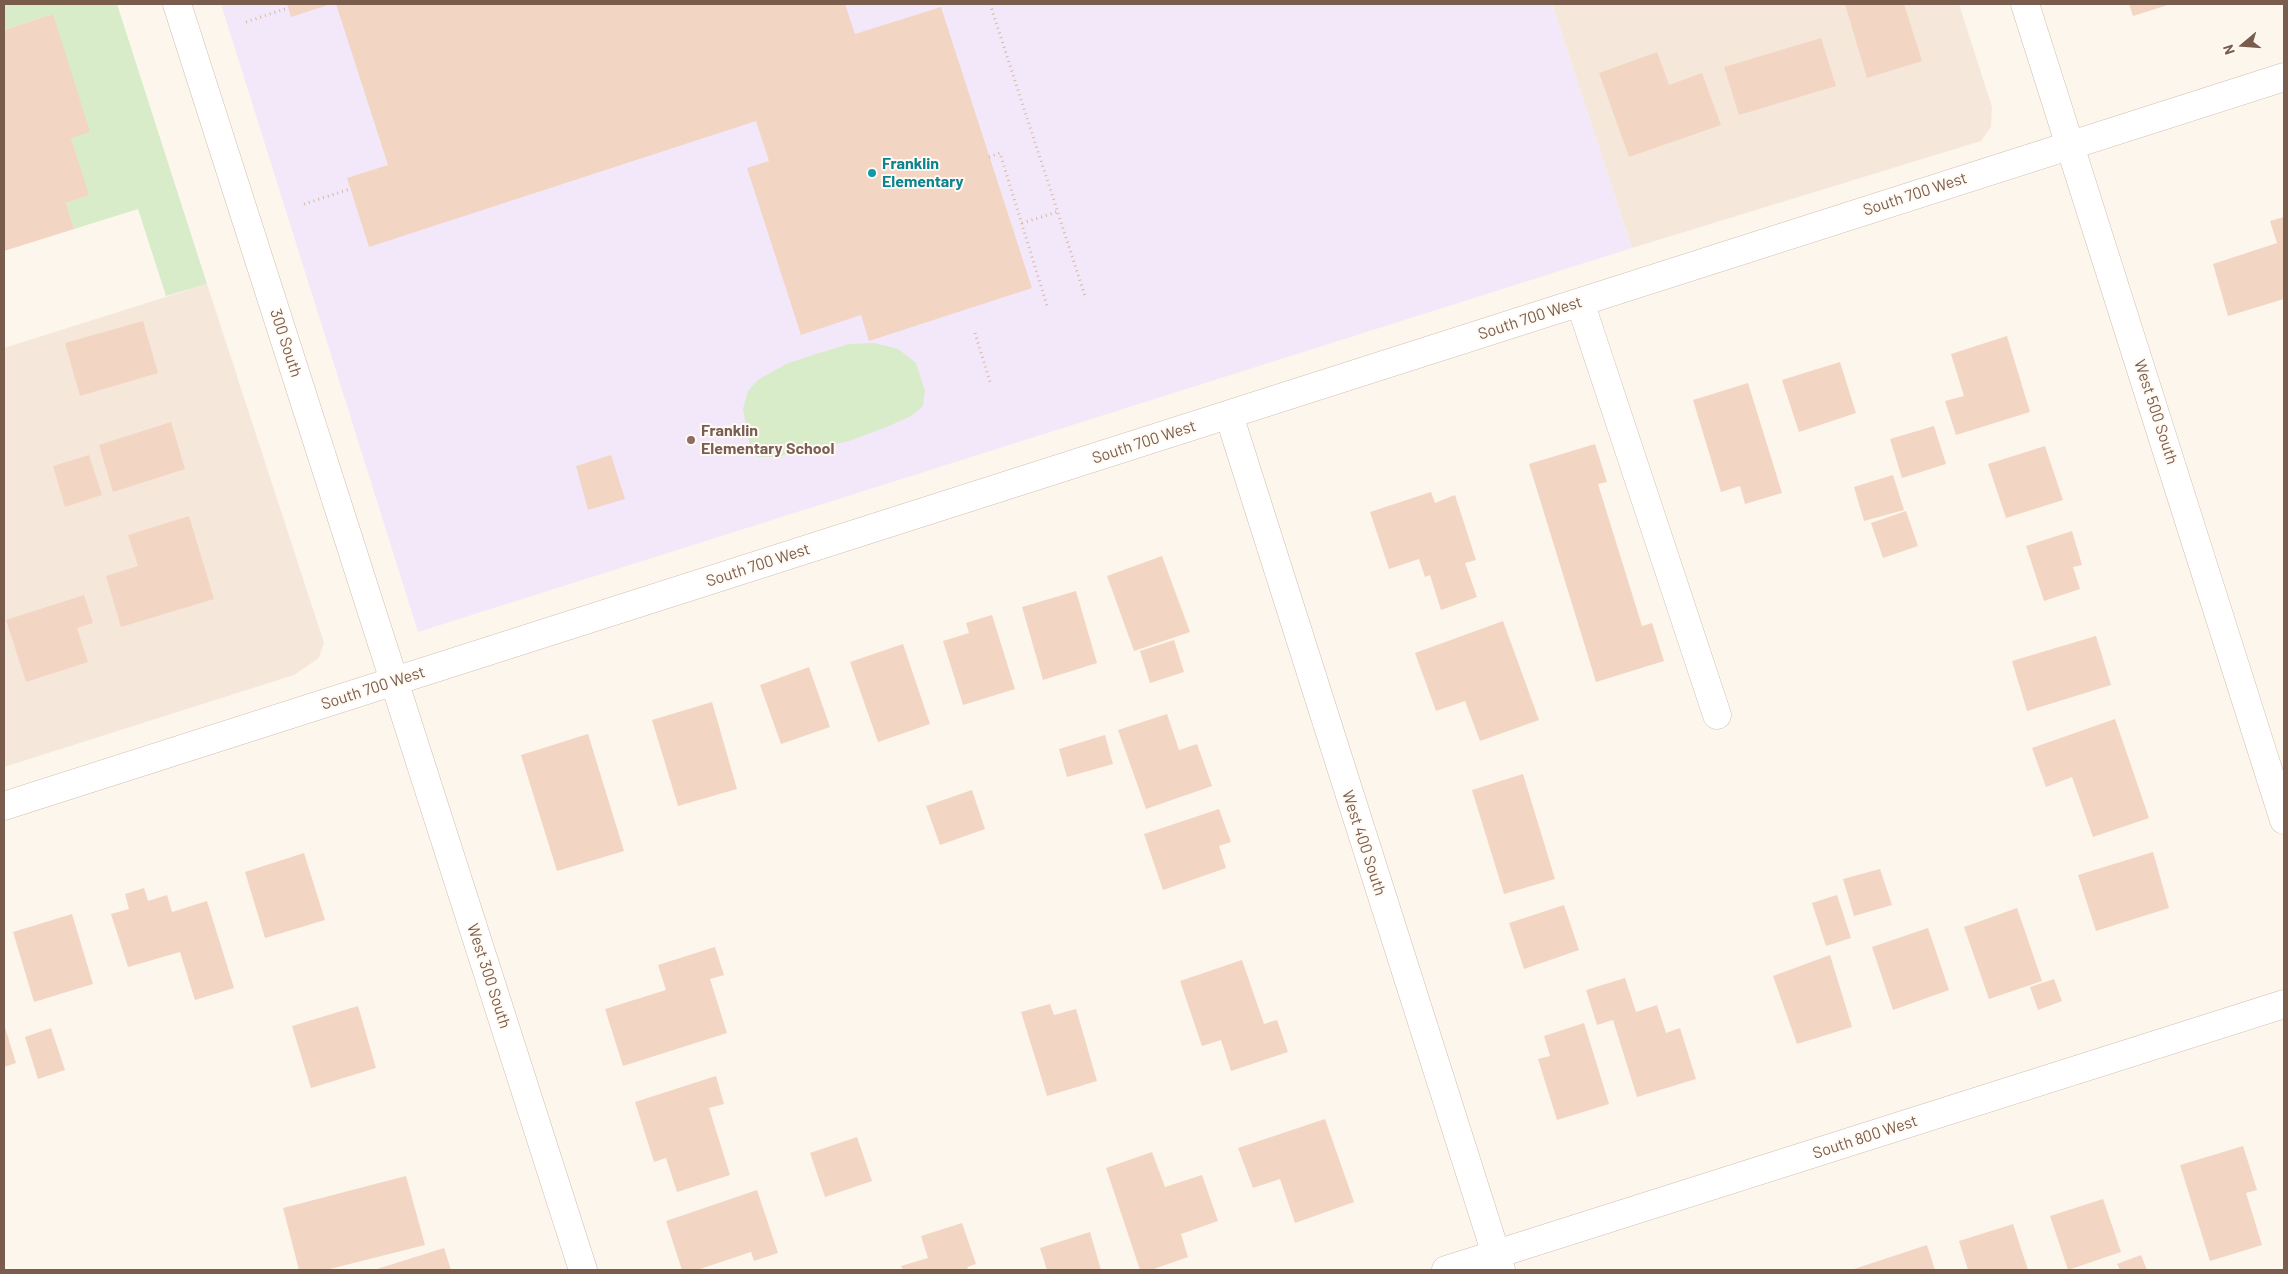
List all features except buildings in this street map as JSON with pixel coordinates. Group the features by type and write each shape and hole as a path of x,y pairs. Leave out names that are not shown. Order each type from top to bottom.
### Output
{"street":[{"name":"300 South","path":"177,4 395,681"},
{"name":"West 500 South","path":"2026,4 2284,820"},
{"name":"South 700 West","path":"4,806 2284,77"},
{"path":"1580,302 1717,715"},
{"name":"West 400 South","path":"1228,415 1498,1262"},
{"name":"West 300 South","path":"395,681 583,1270"},
{"name":"South 800 West","path":"1446,1270 1498,1262 2284,1004"}],"path":[{"path":"990,4 1085,296"},
{"path":"246,22 288,8"},
{"path":"989,156 1000,154 1048,309"},
{"path":"304,204 350,189"},
{"path":"1022,223 1057,212"},
{"path":"975,333 990,382"}],"shaded area":[{"name":"Franklin Elementary School","path":"221,4 1552,4 1632,248 418,632"},
{"path":"1552,4 1959,4 1992,107 1991,127 1981,141 1632,248"},
{"path":"207,284 324,643 319,658 294,675 4,767 4,348"}],"green space":[{"path":"4,4 117,4 207,284 166,296 138,209 74,229 66,203 88,195 71,138 53,14 4,30"},
{"path":"874,343 898,349 916,363 925,391 923,406 911,416 849,441 776,457 758,457 751,451 743,409 748,391 758,380 786,364 816,354 849,344"}],"place":[{"name":"Franklin Elementary","path":"872,173"},
{"name":"Franklin Elementary School","path":"691,440"}]}
